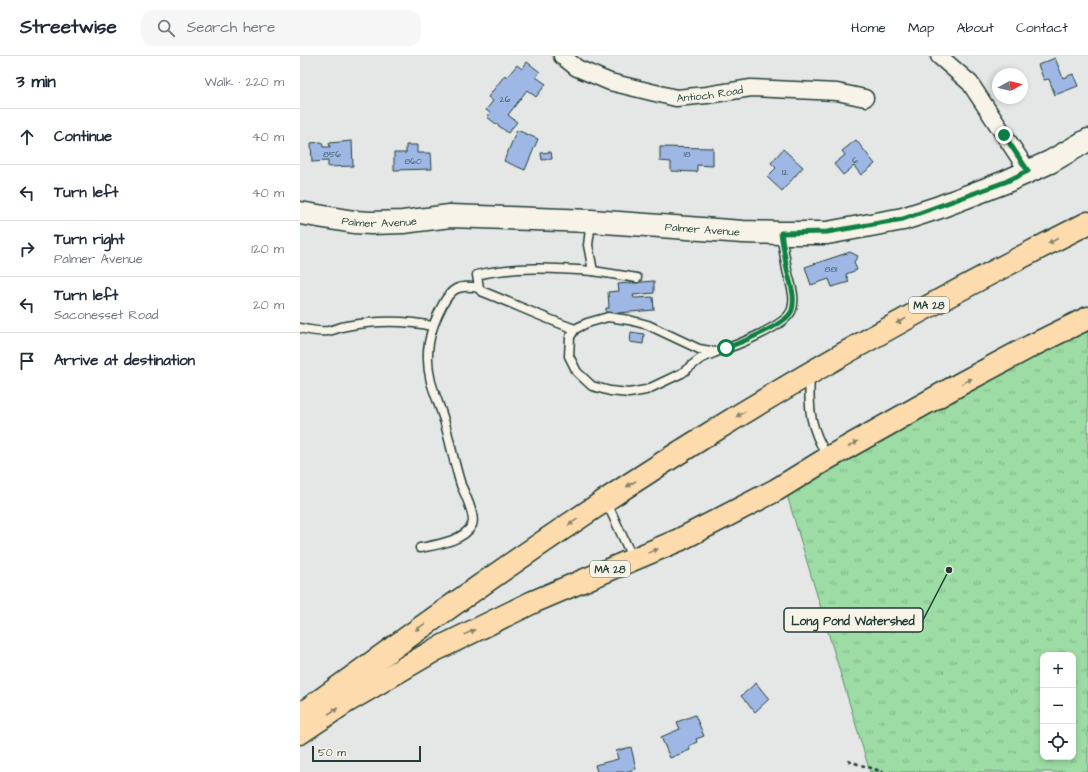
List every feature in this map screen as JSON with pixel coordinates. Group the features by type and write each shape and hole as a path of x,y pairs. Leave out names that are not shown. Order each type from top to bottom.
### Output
{"highway":[{"name":"MA 28","path":"300,715 469,593 606,500 703,437 876,334 1088,223"},
{"name":"MA 28","path":"300,733 346,702 435,650 533,602 679,540 776,490 828,458 973,377 1088,318"}],"main road":[{"name":"Palmer Avenue","path":"300,213 371,224 403,222 450,216 591,221 743,232 827,232 903,219 1005,182 1050,162 1088,140"}],"street":[{"name":"Antioch Road","path":"562,56 577,68 610,82 676,98 751,88 837,92 865,98"},
{"path":"939,56 970,83 1028,171"}],"lane":[{"path":"591,221 588,245 593,271"},
{"path":"716,352 699,349 648,325 608,317 587,323 575,329 570,337 569,356 576,372 592,386 610,391 630,393 646,390 682,373 700,359 747,341 769,329 792,312 793,294 781,233"},
{"path":"479,288 477,275 492,271 559,268 593,271 637,278"},
{"path":"420,548 442,544 456,538 468,532 473,524 471,513 456,469 444,420 431,382 427,351 432,326 448,294 455,289 468,286 479,288 481,291 554,322 575,329"},
{"path":"300,328 327,331 346,326 377,323 417,323 432,326"},
{"path":"810,372 809,398 812,426 828,458"},
{"path":"606,500 633,559"}],"path":[{"path":"848,760 884,772"}],"green space":[{"path":"1088,318 1088,772 870,772 784,485"}],"building":[{"path":"1055,58 1063,78 1073,74 1078,86 1055,95 1049,79 1044,80 1038,65"},
{"path":"527,62 540,72 536,77 546,84 536,97 527,90 508,115 517,122 508,133 487,117 490,113 486,110 493,101 488,97 505,75 507,77 517,65 522,69"},
{"path":"517,130 538,139 525,170 504,161"},
{"path":"856,140 875,164 861,175 854,166 843,175 834,164 845,155 842,151"},
{"path":"352,141 353,166 328,167 328,161 312,162 311,143 322,142 323,147 330,147 329,143"},
{"path":"406,145 417,145 417,153 431,153 432,169 394,170 394,153 406,153"},
{"path":"660,147 713,148 713,166 697,165 697,172 671,171 671,162 660,161"},
{"path":"783,149 803,167 782,191 767,177 776,168 771,163"},
{"path":"551,152 552,159 542,160 541,153"},
{"path":"850,252 858,256 854,262 857,270 846,274 849,282 832,287 829,279 811,285 805,267"},
{"path":"654,281 654,293 633,295 634,298 653,297 654,310 606,314 606,308 609,308 608,292 619,291 618,284"},
{"path":"631,332 644,334 643,344 630,342"},
{"path":"756,683 769,699 755,712 741,696"},
{"path":"695,715 704,736 696,739 697,742 689,746 690,750 670,758 661,737 680,729 677,722"},
{"path":"631,747 636,769 624,772 597,772 595,765 618,759 616,751"}],"place":[{"name":"Long Pond Watershed","path":"949,570"}],"route":[{"path":"726,348 747,341 769,329 792,312 793,294 781,233 827,232 903,219 937,208 1005,182 1028,171 1004,135"}]}
